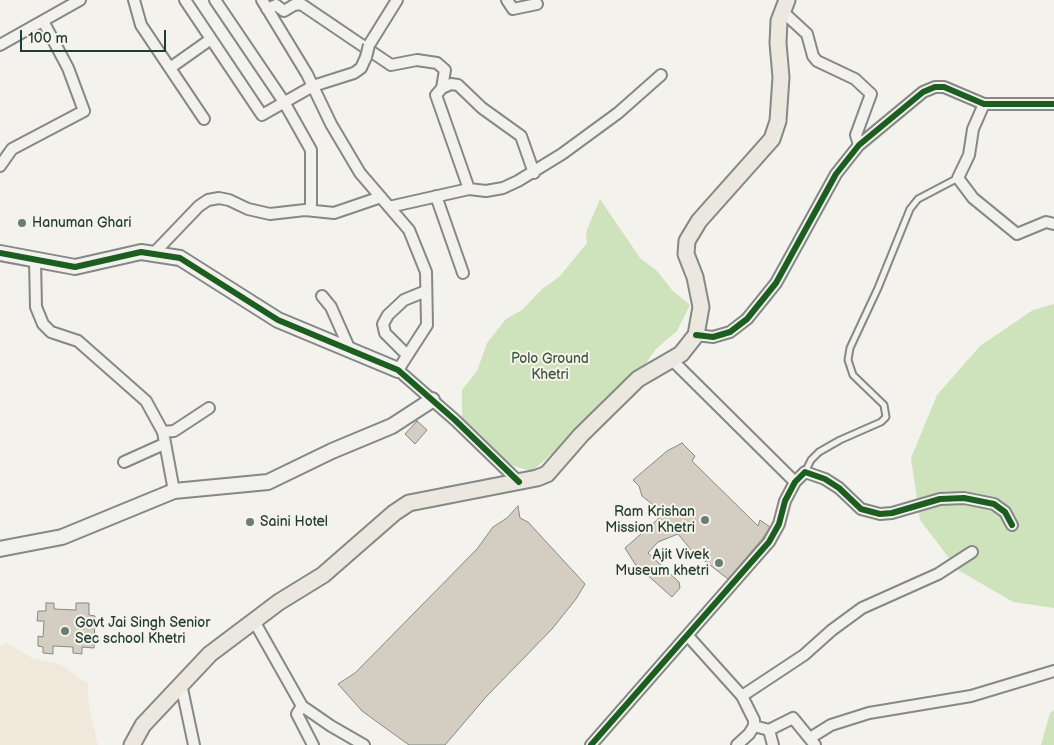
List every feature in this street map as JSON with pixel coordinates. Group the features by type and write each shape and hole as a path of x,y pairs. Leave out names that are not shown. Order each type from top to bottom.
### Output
{"main road":[{"path":"132,745 143,725 210,654 254,621 323,575 394,512 409,503 519,482 547,474 581,436 638,379 681,354 696,335 701,307 695,277 686,254 688,241 699,221 772,139 778,121 781,77 778,44 785,5"}],"street":[{"path":"0,44 80,0"},
{"path":"134,0 141,25 204,119"},
{"path":"185,0 261,114 312,86 354,73 361,68 369,45 397,0"},
{"path":"215,0 284,102 312,155 311,210"},
{"path":"507,0 513,9 537,4"},
{"path":"265,4 312,86 331,124 356,165 409,230 426,272 427,325 398,370"},
{"path":"265,4 276,5 284,11 294,5 301,4 391,65 417,60 437,63 445,70 442,88"},
{"path":"785,5 807,34 816,61 855,79 870,92 871,95 856,135 859,146"},
{"path":"0,166 4,156 12,149 84,111 68,68 43,21"},
{"path":"170,68 211,39"},
{"path":"389,207 469,189 486,191 502,188 534,173 618,113 661,75"},
{"path":"469,189 437,97 437,93 442,88 451,84 458,85 482,108 513,129 525,145 534,173"},
{"path":"696,335 713,337 730,332 755,310 776,283 836,174 859,146 923,92 935,87 944,88 984,104 1054,104"},
{"path":"984,104 974,130 969,155 958,178 974,198 1017,234 1046,222 1054,224"},
{"path":"436,196 463,273"},
{"path":"153,254 199,206 208,200 219,198 229,200 248,209 270,214 311,210 334,213 381,198"},
{"path":"0,253 75,268 141,252 180,258 278,320 398,370 519,482"},
{"path":"35,260 36,307 43,324 51,332 78,341 146,400 164,432 164,444 174,491"},
{"path":"407,355 385,333 382,324 388,315 404,300 426,291"},
{"path":"322,296 331,307 350,350"},
{"path":"672,360 795,482"},
{"path":"0,550 62,537 174,491 268,482 332,451 392,426 432,400"},
{"path":"164,432 174,430 209,408"},
{"path":"124,462 164,444"},
{"path":"591,745 769,542 779,524 785,501 795,482 805,472 825,479 839,488 861,509 880,514 892,513 940,498 964,498 994,504 1005,512 1012,524"},
{"path":"742,696 804,655 854,613 938,574 972,552"},
{"path":"254,621 302,706 364,745"},
{"path":"688,636 742,696 754,720 754,726 737,745"},
{"path":"754,726 769,730 792,718 813,742 831,725 869,712 971,696 1054,672"},
{"path":"181,684 194,745"},
{"path":"302,706 297,714 313,745"},
{"path":"769,730 773,745"}],"lane":[{"path":"805,472 811,460 819,452 840,440 881,422 886,417 884,405 853,375 848,360 850,348 878,288 910,209 918,199 958,178"}],"shaded area":[{"path":"7,643 32,658 62,665 88,684 89,708 98,745 0,745 0,646"}],"green space":[{"name":"Polo Ground Khetri","path":"600,199 640,258 657,271 672,290 690,305 677,331 656,349 641,370 575,434 532,471 516,467 497,455 462,418 462,390 477,371 487,343 506,319 522,310 542,289 559,277 587,243 586,232"},
{"path":"1054,304 1054,608 1013,602 958,570 920,520 911,458 937,395 980,346 1033,310"},
{"path":"1054,710 1054,745 1041,745 1050,713"}],"building":[{"path":"417,421 427,430 415,444 405,434"},
{"name":"Ram Krishan Mission Khetri","path":"682,443 695,456 692,461 758,526 760,520 770,527 728,579 692,551 678,534 658,542 648,553 679,582 680,588 672,597 635,564 625,548 658,519 662,512 642,496 639,486 633,480 667,451"},
{"path":"518,506 520,518 528,522 585,584 576,599 552,629 486,697 445,745 409,745 362,711 338,684 355,673 477,549 493,527 507,518"},
{"name":"Govt Jai Singh Senior Sec school Khetri","path":"46,603 54,603 54,609 76,610 76,603 89,603 89,615 95,616 94,648 82,647 82,654 73,653 73,647 53,646 53,654 43,653 43,647 38,646 38,636 43,637 44,621 37,621 38,611 46,611"}],"cycle path":[{"path":"696,335 713,337 730,332 747,319 776,283 836,174 859,145 923,92 935,87 944,87 984,104 1054,104"},
{"path":"0,253 75,267 141,252 180,258 278,320 398,370 455,420 519,482"},
{"path":"591,745 769,542 779,524 785,501 795,482 805,472 825,479 839,488 861,509 880,514 892,513 940,499 964,498 994,504 1005,512 1012,525"}],"place":[{"name":"Hanuman Ghari","path":"22,223"},
{"name":"Ram Krishan Mission Khetri","path":"705,520"},
{"name":"Saini Hotel","path":"250,522"},
{"name":"Ajit Vivek Museum khetri","path":"719,563"},
{"name":"Govt Jai Singh Senior Sec school Khetri","path":"65,631"}]}
